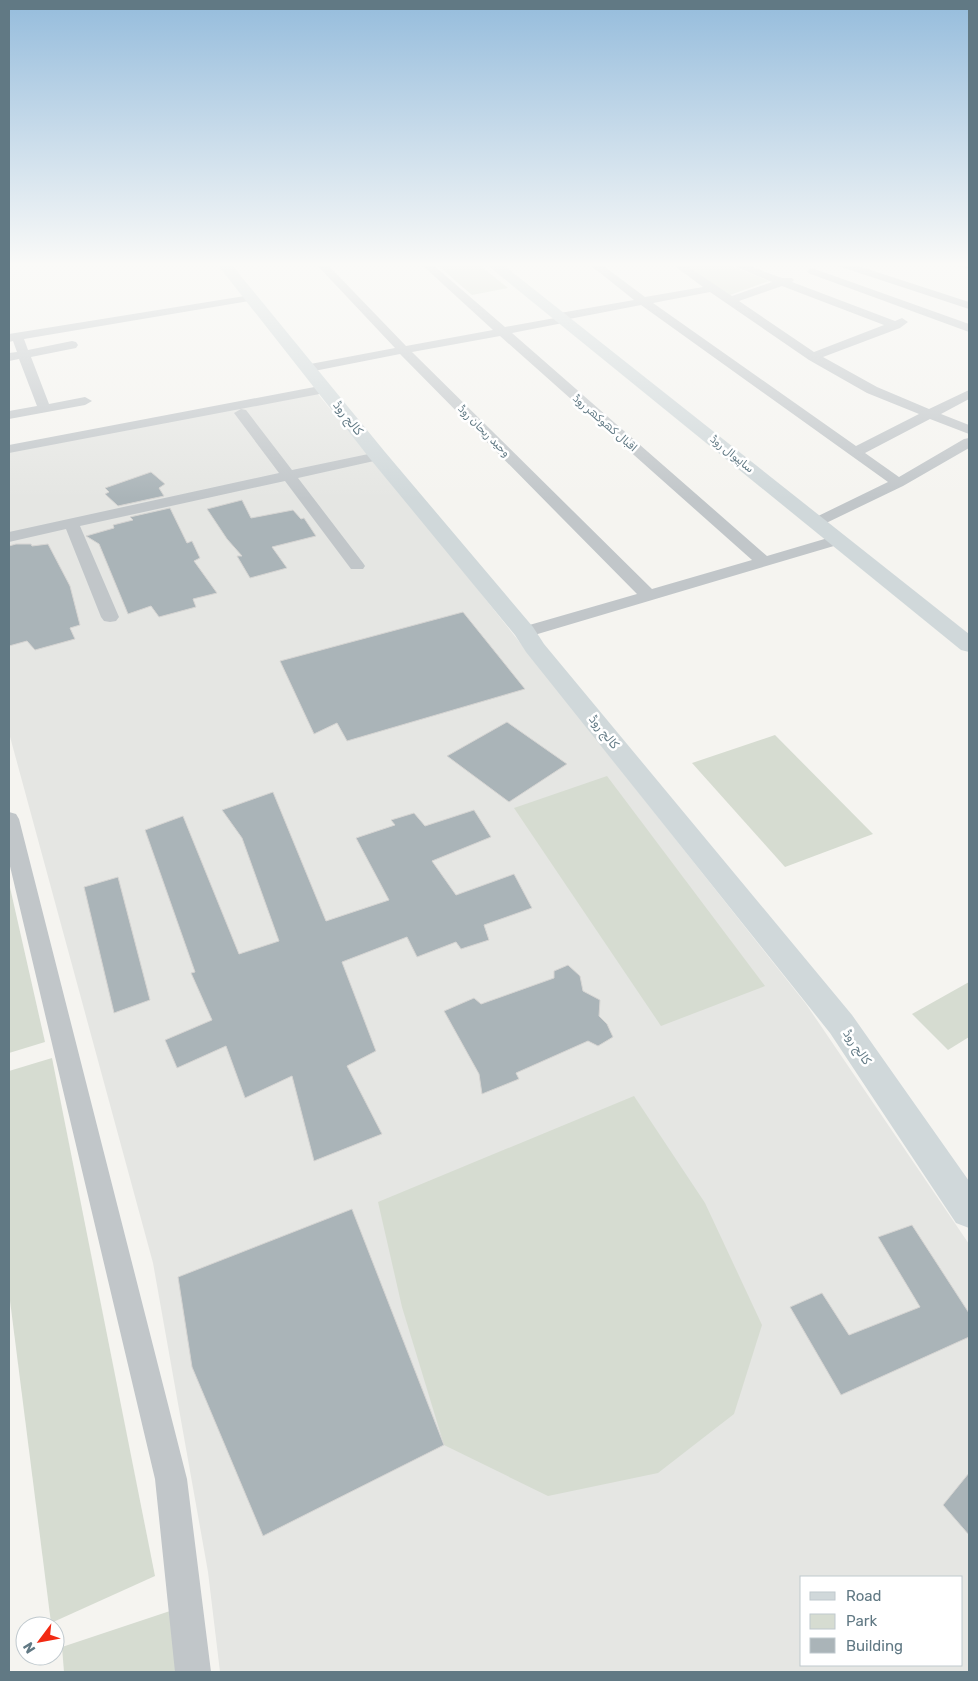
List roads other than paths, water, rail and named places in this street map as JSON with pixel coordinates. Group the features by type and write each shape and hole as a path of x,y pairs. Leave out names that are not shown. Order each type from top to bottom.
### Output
{"main road":[{"name":"کالج روڈ","path":"288,342 378,456 525,632 534,647 841,1024 969,1211"},
{"name":"ساہیوال روڈ","path":"593,342 969,645"}],"street":[{"path":"17,342 24,354 44,408"},
{"name":"وحید ریحان روڈ","path":"396,342 649,596"},
{"path":"309,368 448,342"},
{"name":"اقبال کھوکھر روڈ","path":"514,342 763,562"},
{"path":"701,342 898,483"},
{"path":"792,342 872,390 969,430"},
{"path":"814,357 851,342"},
{"path":"9,357 72,345"},
{"path":"9,449 325,389"},
{"path":"855,452 969,394"},
{"path":"9,415 85,401"},
{"path":"241,413 357,566"},
{"path":"817,522 898,483 969,442"},
{"path":"9,537 378,456"},
{"path":"71,524 110,617"},
{"path":"525,632 838,540"},
{"path":"9,818 171,1480 193,1672"}]}
